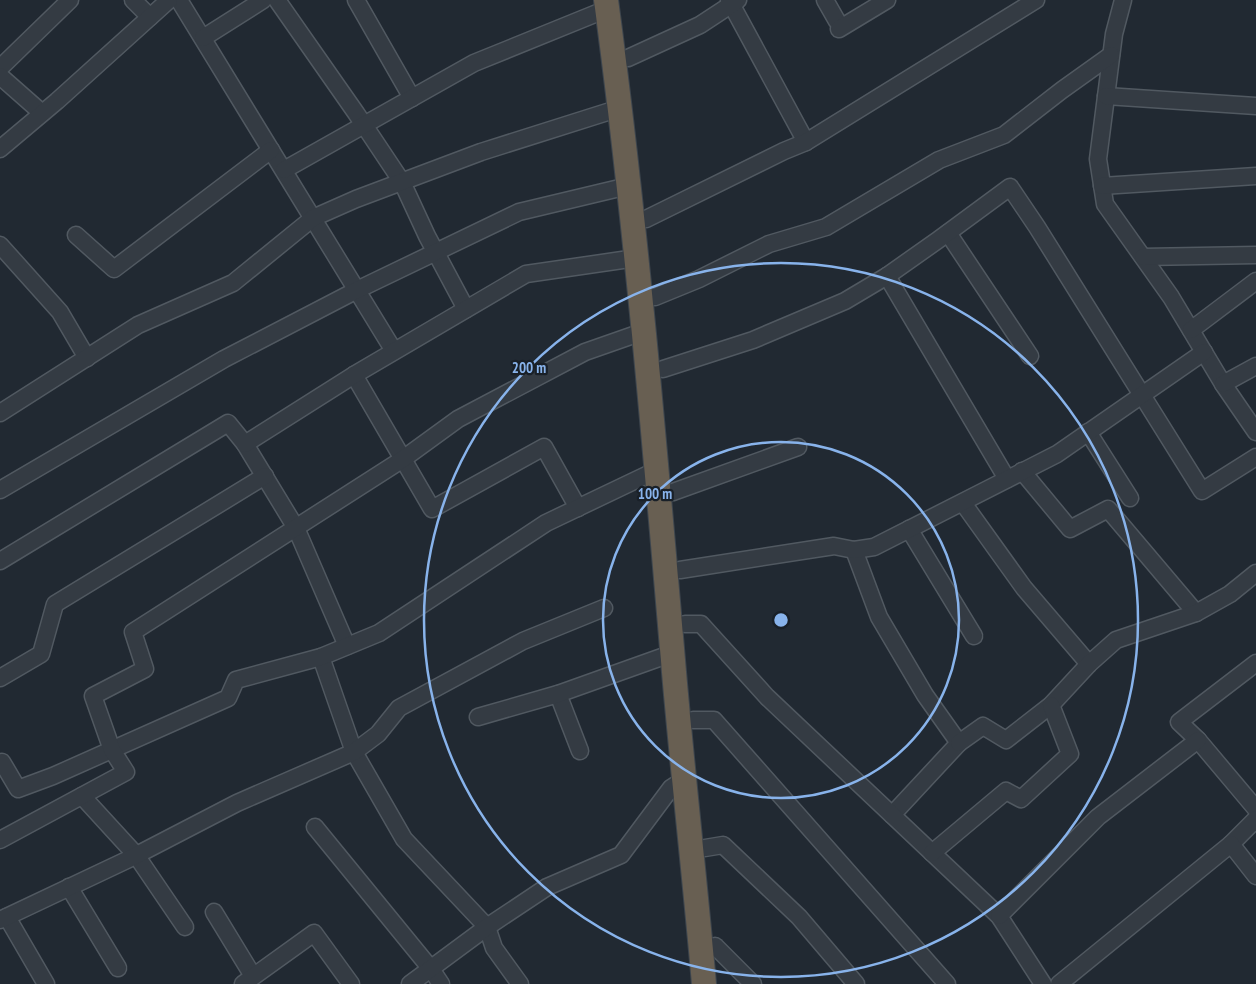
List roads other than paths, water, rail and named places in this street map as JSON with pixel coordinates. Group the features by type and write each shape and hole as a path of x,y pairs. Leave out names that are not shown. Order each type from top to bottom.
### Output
{"highway":[{"path":"611,3 621,60 626,108 646,219 643,258 645,331 657,470 673,570 685,624 685,779 699,849 715,946 719,984"},
{"path":"626,108 628,186 643,258 655,297 663,369 673,492 673,653 686,721 699,849 704,984"}],"street":[{"path":"42,113 0,69 70,0"},
{"path":"133,0 150,17"},
{"path":"0,149 169,0"},
{"path":"178,0 394,351"},
{"path":"203,38 263,0"},
{"path":"277,0 402,182 466,309"},
{"path":"356,0 412,98"},
{"path":"825,0 838,25 887,0"},
{"path":"646,219 806,142 1036,0"},
{"path":"1123,0 1114,34 1098,159 1105,204 1171,297 1223,384 1256,432"},
{"path":"621,60 700,25 733,2 806,142"},
{"path":"284,170 474,63 611,3"},
{"path":"655,297 699,279 769,244 826,227 939,160 1004,135 1111,55"},
{"path":"1106,96 1256,106"},
{"path":"0,413 138,325 233,283 313,218 356,199 481,152 626,108"},
{"path":"76,235 114,269 271,150"},
{"path":"1102,186 1256,176"},
{"path":"0,490 224,359 357,290 519,212 628,186"},
{"path":"663,369 753,340 845,301 887,276 1010,187 1202,491 1256,457"},
{"path":"948,233 1030,356"},
{"path":"0,245 60,312 86,358"},
{"path":"1143,257 1256,255"},
{"path":"244,444 354,375 526,274 643,258"},
{"path":"887,276 1015,475 1070,529 1108,509 1196,613"},
{"path":"1191,330 1256,281"},
{"path":"0,840 126,772 112,750 93,696 145,669 133,632 403,459 458,420 585,352 645,331"},
{"path":"673,570 834,546 854,550 874,547 1057,454 1204,352"},
{"path":"1223,384 1256,366"},
{"path":"354,375 432,509 544,447 578,508"},
{"path":"0,561 228,423 244,444 296,528 347,646"},
{"path":"1088,432 1130,498"},
{"path":"673,492 798,447"},
{"path":"0,763 2,762 18,789 53,776 228,698 236,680 321,657 379,633 546,523 657,470"},
{"path":"0,678 41,654 55,604 264,476"},
{"path":"963,503 1024,588 1089,664"},
{"path":"909,529 974,636"},
{"path":"854,550 879,617 925,695 959,743"},
{"path":"892,815 959,743 983,726 1006,740 1051,705 1089,664 1116,640 1196,613 1230,594 1256,573"},
{"path":"46,984 3,918 136,855 237,803 354,752 378,734 399,708 523,641 604,608"},
{"path":"685,624 701,624 767,697 999,916 1043,984"},
{"path":"478,717 558,694 673,653"},
{"path":"321,657 354,752 404,839 487,927 494,948 520,984"},
{"path":"1256,663 1179,722 1198,740 1256,809"},
{"path":"558,694 580,751"},
{"path":"932,853 1006,791 1021,799 1070,754 1051,705"},
{"path":"686,721 714,720 947,984"},
{"path":"999,916 1098,817 1198,740"},
{"path":"410,984 487,927 547,887 621,855 671,788 685,779"},
{"path":"82,796 136,855 185,927"},
{"path":"1059,984 1231,844 1256,819"},
{"path":"315,827 431,969 441,984"},
{"path":"1231,844 1256,876"},
{"path":"699,849 723,845 799,917 856,984"},
{"path":"69,887 118,968"},
{"path":"214,912 248,980 314,933 351,984"},
{"path":"715,946 753,984"}]}
